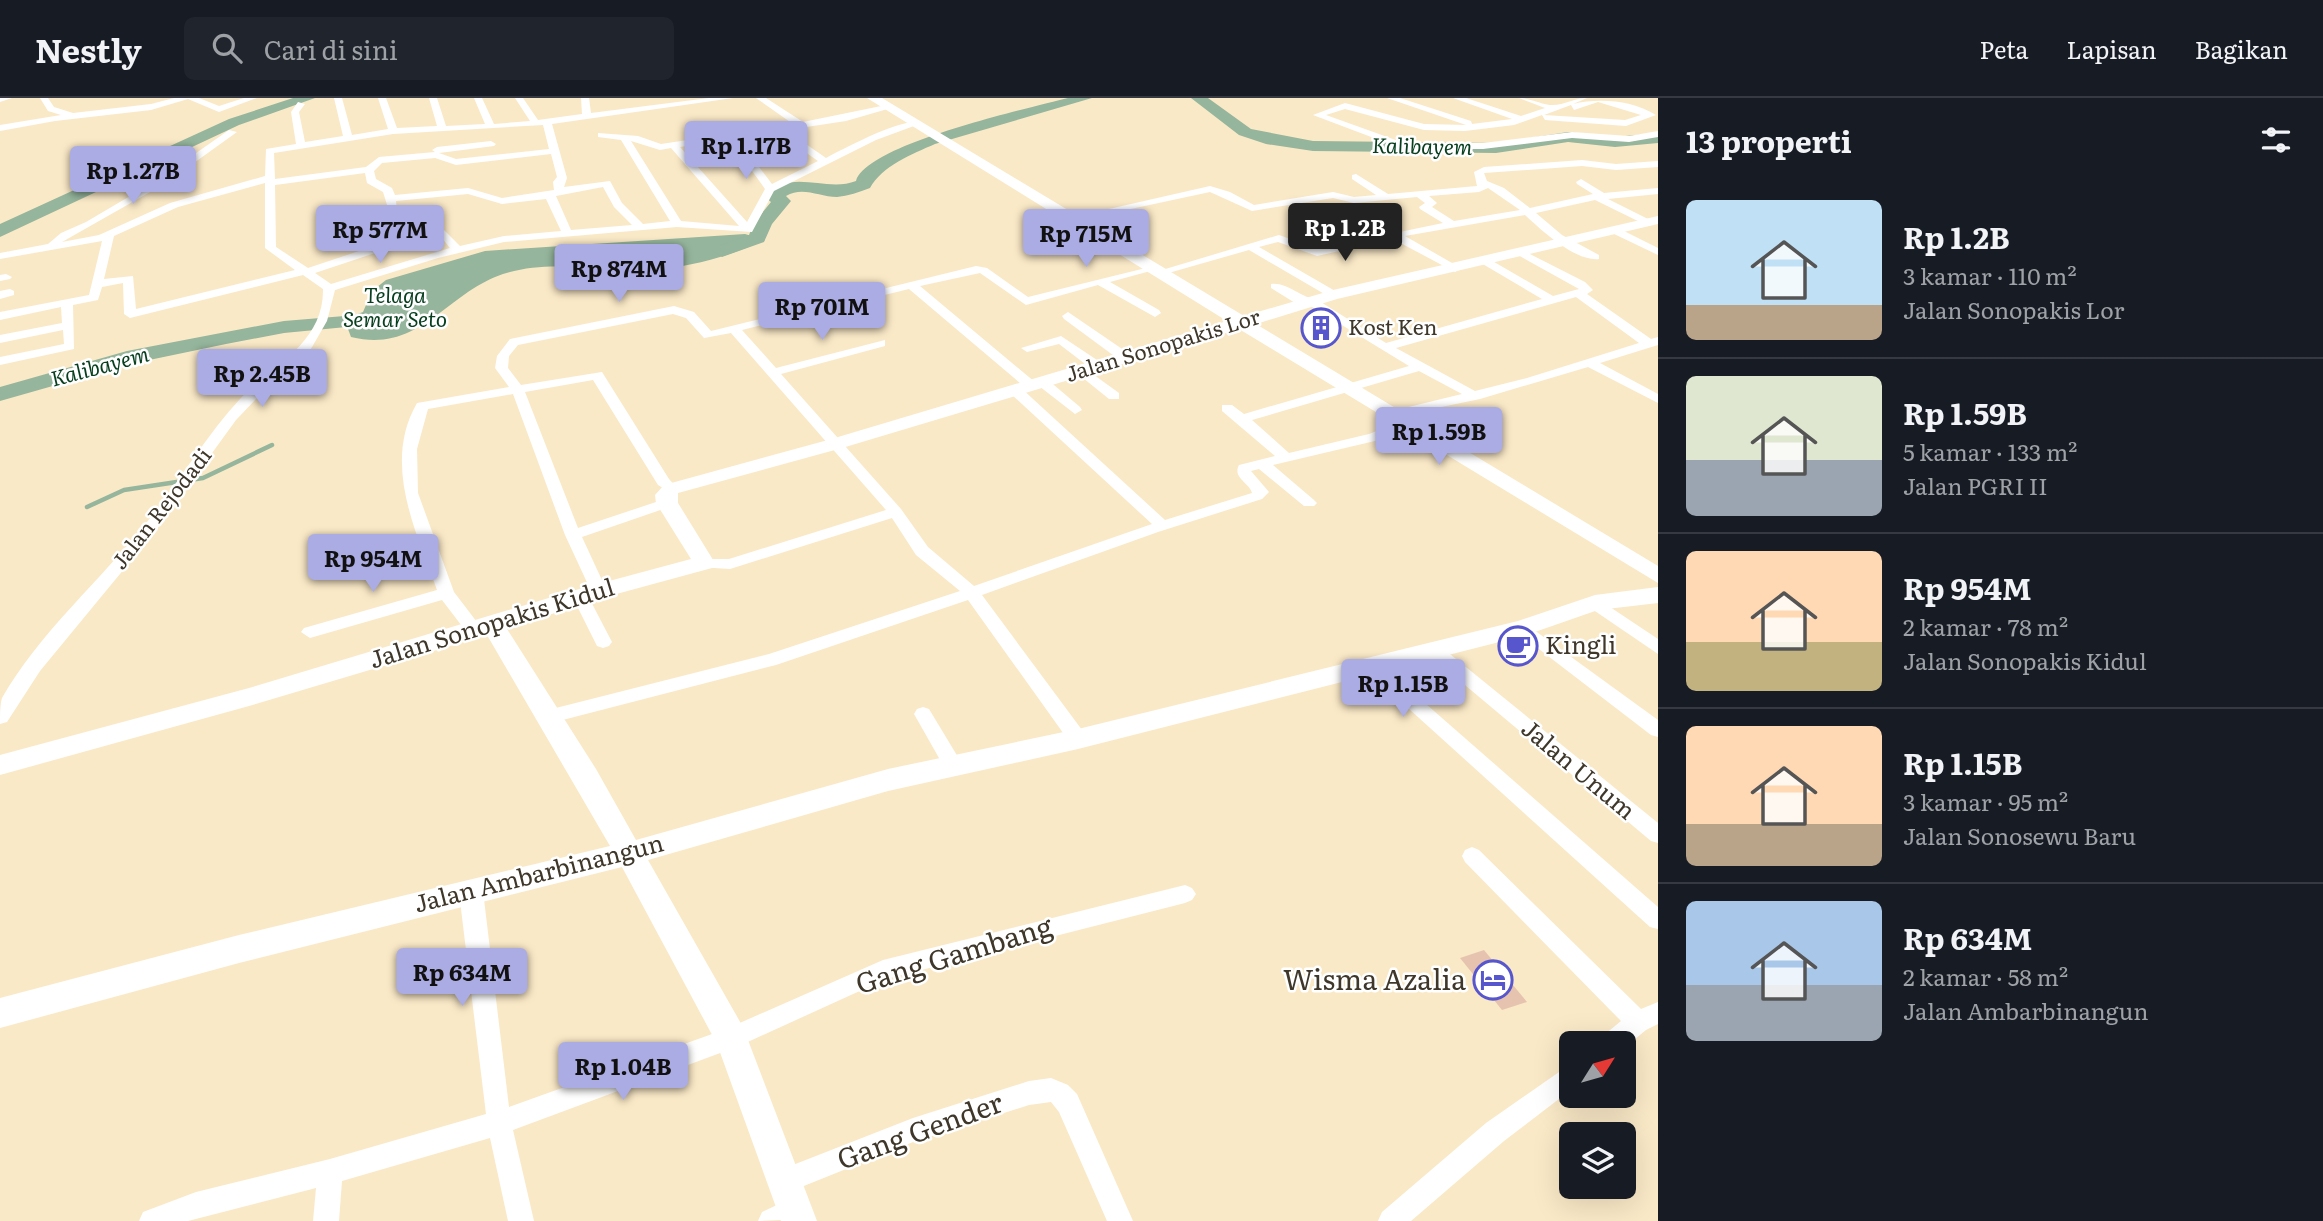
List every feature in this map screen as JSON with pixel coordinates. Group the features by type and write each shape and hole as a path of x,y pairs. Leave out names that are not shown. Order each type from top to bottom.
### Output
{"street":[{"path":"0,99 8,98"},
{"path":"44,98 55,111 80,115"},
{"path":"0,128 151,107 184,98"},
{"path":"191,98 219,109 253,98"},
{"path":"338,98 348,137"},
{"path":"382,98 393,131"},
{"path":"433,98 442,128"},
{"path":"478,98 489,127 496,158"},
{"path":"519,98 542,123 562,178 555,193 567,232"},
{"path":"582,118 587,116 585,98"},
{"path":"729,98 542,123 393,131 269,151 271,248 329,288 504,239 677,224 748,229"},
{"path":"760,98 801,125"},
{"path":"873,98 1658,576"},
{"path":"1391,98 1481,128"},
{"path":"1457,98 1526,121 1583,98"},
{"path":"1523,98 1595,121"},
{"path":"1545,117 1558,109 1598,98 1654,116"},
{"path":"301,104 295,112 301,144"},
{"path":"601,135 643,141 656,147 832,120 888,106"},
{"path":"1654,116 1626,123 1545,117 1481,128 1421,128 1342,106 1316,116 1388,143 1413,146 1483,146 1564,135 1629,139 1658,134"},
{"path":"832,120 841,130"},
{"path":"748,229 770,189 873,138 917,123"},
{"path":"1388,143 1421,128"},
{"path":"767,131 782,146 817,142"},
{"path":"52,248 57,239 126,204 200,158 232,132"},
{"path":"732,136 770,189"},
{"path":"624,137 677,224"},
{"path":"437,150 491,144"},
{"path":"800,144 826,162"},
{"path":"673,145 748,229"},
{"path":"0,256 109,236 164,208 271,180 369,170 379,160 386,159 437,155 454,162 552,151"},
{"path":"454,162 457,176 467,191"},
{"path":"1070,219 1210,190 1220,191 1252,208 1334,195 1352,200 1479,189 1482,188 1479,172 1484,170 1582,163 1612,167 1658,164"},
{"path":"369,170 373,185 385,188 391,204 467,191 502,201 606,183 618,205 641,228"},
{"path":"1356,177 1386,197"},
{"path":"1581,182 1599,196 1652,221"},
{"path":"1481,183 1496,186 1529,210 1548,230 1595,257"},
{"path":"603,642 573,535 518,390 500,364 504,353 514,342 674,310 690,315 704,334 979,269 1026,301 1279,238 1317,253 1395,234 1553,207 1553,204 1560,201 1658,191"},
{"path":"1417,193 1432,203 1424,208 1452,224"},
{"name":"Jalan Sonopakis Lor","path":"669,496 1333,295 1455,269 1652,221"},
{"path":"1616,231 1658,254"},
{"path":"98,284 130,278 130,314 306,271 380,248 378,242 403,237 444,233 457,250"},
{"path":"1395,234 1455,269"},
{"path":"0,316 94,297 109,236"},
{"path":"1251,247 1333,295"},
{"path":"1520,252 1581,284 1583,292 1653,342"},
{"path":"1485,261 1552,300"},
{"path":"1101,282 1155,313"},
{"path":"911,285 1031,387 1161,524"},
{"path":"1275,286 1475,396"},
{"name":"Jalan Rejodadi","path":"0,717 38,661 178,490 246,400 302,353 329,297 329,288"},
{"path":"1387,347 1583,292"},
{"path":"0,362 70,346 67,304"},
{"path":"1068,316 1126,358"},
{"path":"0,338 68,325"},
{"path":"734,329 896,512 931,562 971,592 1078,738"},
{"path":"1027,348 1061,340 1114,396"},
{"path":"551,716 773,660 1161,524 1261,494 1242,470 1374,436 1400,419 1591,364 1653,342"},
{"path":"772,373 881,343"},
{"path":"1591,364 1658,400"},
{"path":"1242,419 1422,366"},
{"path":"704,563 663,482 600,378 593,375 428,404 420,409 411,449 408,480 446,593 484,628 551,716 731,1038 787,1208"},
{"path":"1031,387 1074,410"},
{"path":"1227,408 1287,459"},
{"path":"1262,464 1309,503"},
{"path":"573,535 669,496"},
{"name":"Jalan Sonopakis Kidul","path":"0,765 484,628 590,593 704,563 730,564 896,512"},
{"path":"310,632 446,593"},
{"name":"Jalan Ambarbinangun","path":"0,1013 626,853 888,780 1078,738 1372,666 1523,628 1595,603 1658,595"},
{"path":"1595,603 1658,648"},
{"path":"1523,628 1658,730"},
{"name":"Jalan Unum","path":"1434,650 1658,835"},
{"path":"1372,666 1658,920"},
{"path":"923,714 954,766"},
{"path":"1472,856 1648,1018 1629,1031"},
{"path":"472,891 499,1123 521,1221"},
{"name":"Gang Gambang","path":"152,1221 222,1198 330,1172 499,1123 731,1038 892,968 1185,894"},
{"path":"1391,1221 1486,1139 1559,1084"},
{"name":"Gang Gender","path":"787,1208 926,1126 1028,1093 1059,1093 1068,1103 1120,1221"},
{"path":"326,1221 330,1172"}],"water":[{"name":"Telaga Semar Seto","path":"745,234 765,240 724,256 681,266 633,270 559,266 522,269 503,274 465,294 414,330 396,337 375,340 351,337 348,329 342,326 346,318 363,312 372,291 386,280 485,251"}],"building":[{"name":"Wisma Azalia","path":"1484,950 1527,1002 1502,1010 1460,958"}],"waterway":[{"path":"0,231 234,122 308,98"},
{"name":"Kalibayem","path":"722,251 757,238 763,223 782,201 774,197 784,190 801,186 833,192 848,190 864,184 865,177 905,151 929,141 1085,98"},
{"name":"Kalibayem","path":"1198,98 1245,132 1266,139 1313,146 1496,148 1568,137 1615,142 1658,138"},
{"name":"Kalibayem","path":"0,394 127,358 226,338 284,327 381,319"},
{"path":"87,507 124,490 203,478 272,445"}],"place":[{"name":"Kost Ken","path":"1321,328"},
{"name":"Kingli","path":"1518,646"},
{"name":"Wisma Azalia","path":"1493,980"}]}
